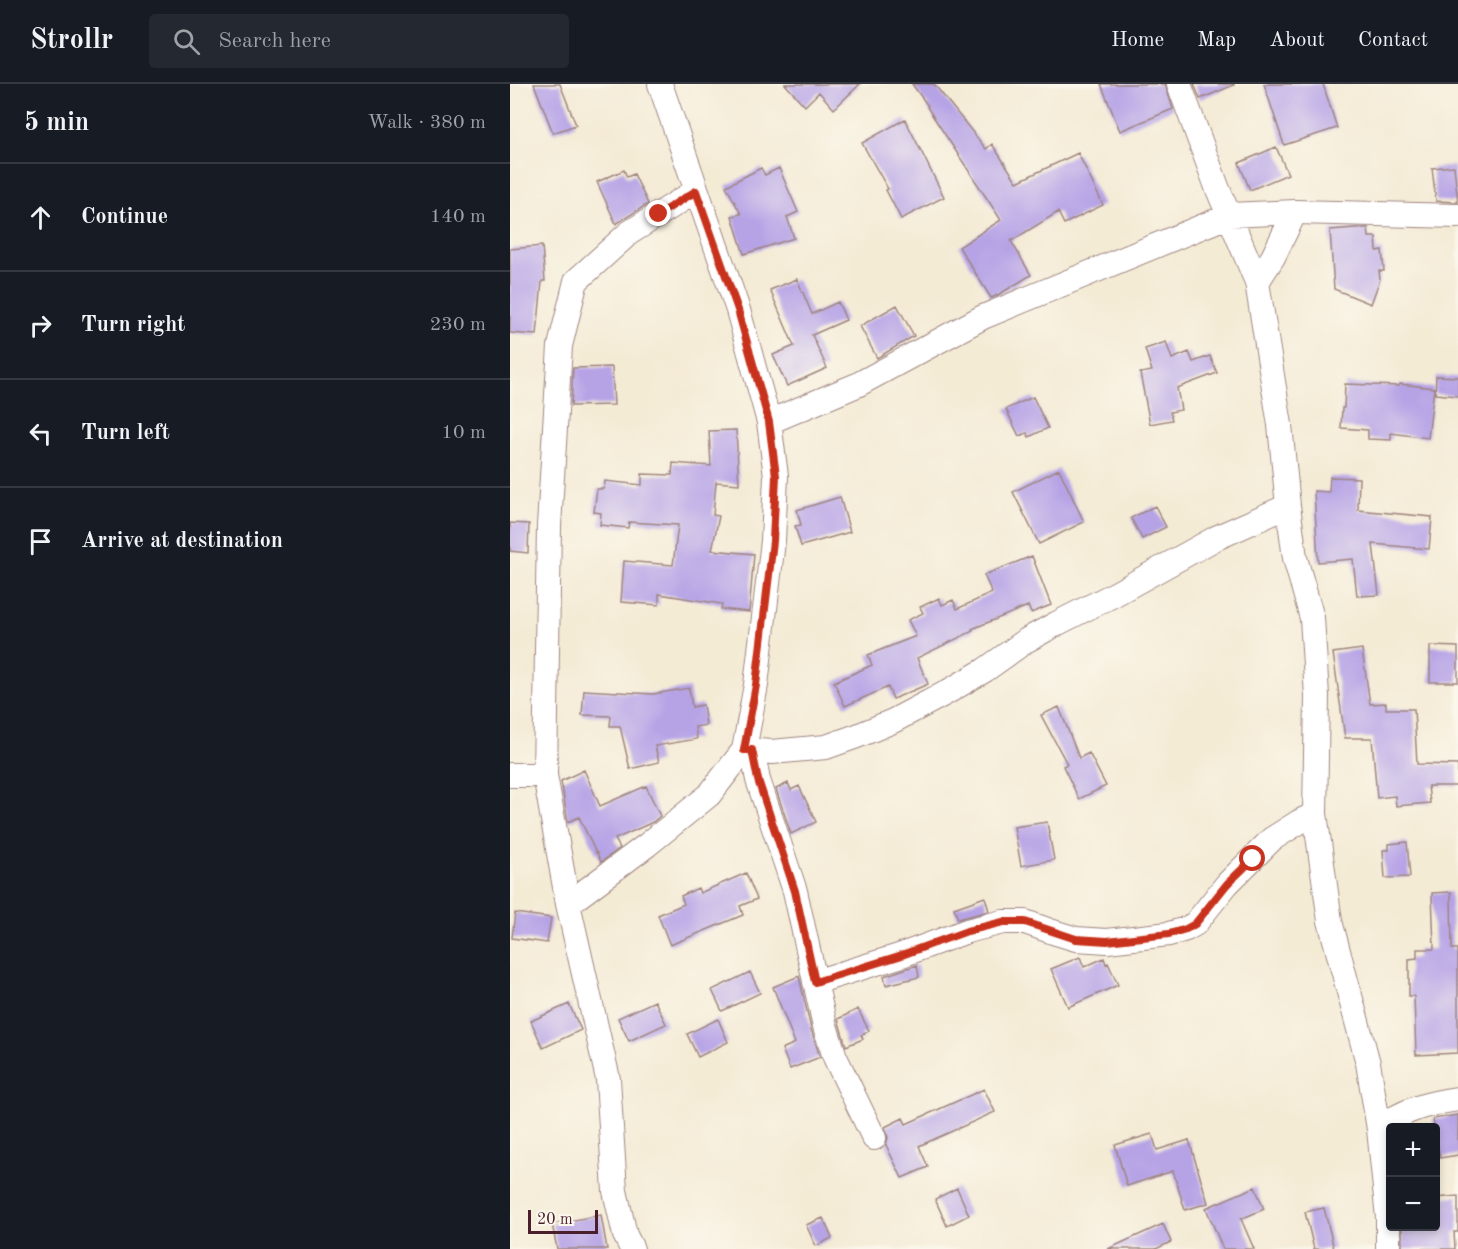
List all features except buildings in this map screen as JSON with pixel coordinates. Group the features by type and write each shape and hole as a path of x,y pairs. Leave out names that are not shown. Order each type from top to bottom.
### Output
{"street":[{"path":"660,84 738,310 769,422 776,476 773,541 748,750 795,891 825,1026 835,1057 874,1138"},
{"path":"1179,84 1217,187 1257,282 1280,425 1295,558 1312,618 1317,696 1316,814 1330,921 1368,1063 1379,1129 1388,1218 1388,1249"},
{"path":"632,1249 625,1235 615,1191 608,1079 568,903 545,775 549,514 560,346 576,281 629,233 696,191"},
{"path":"769,422 857,385 983,317 1230,215 1295,212 1458,216"},
{"path":"1257,282 1295,212"},
{"path":"748,750 772,752 826,747 893,721 985,670 1027,640 1056,624 1116,594 1216,538 1288,506"},
{"path":"568,903 647,845 709,795 748,750"},
{"path":"510,775 545,775"},
{"path":"815,982 899,956 967,931 1003,922 1025,922 1076,939 1107,941 1169,934 1186,929 1195,924 1227,884 1272,839 1316,814"},
{"path":"1379,1129 1391,1119 1424,1106 1458,1099"}],"route":[{"path":"659,214 696,191 738,310 769,422 776,476 773,541 756,685 744,750 752,750 758,780 795,891 815,982 899,956 967,931 1003,922 1025,922 1076,939 1107,941 1169,934 1195,924 1227,884 1253,859"}]}
